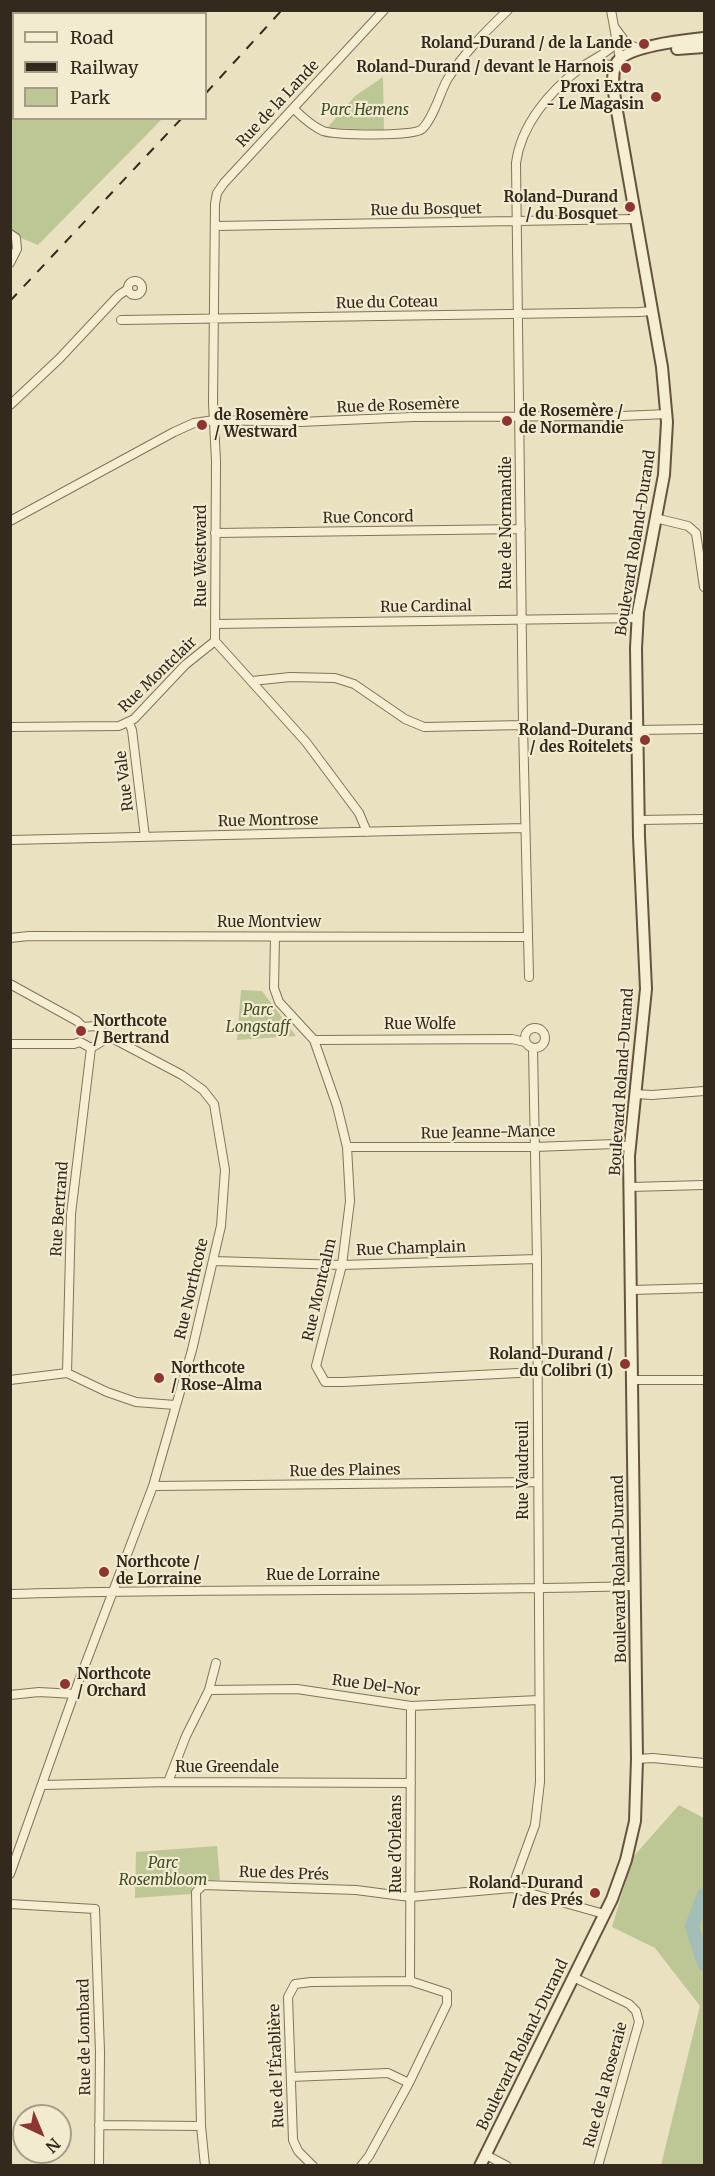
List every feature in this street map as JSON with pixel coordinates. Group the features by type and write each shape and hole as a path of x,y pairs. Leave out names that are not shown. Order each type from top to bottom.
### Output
{"street":[{"name":"Rue de la Lande","path":"215,226 215,200 218,190 384,10"},
{"path":"294,109 312,125 329,132 416,132 424,126 455,68 508,10"},
{"path":"611,10 617,42 626,57"},
{"path":"615,26 626,43 626,57"},
{"path":"626,57 705,38"},
{"name":"Rue de Normandie","path":"529,977 521,620 516,164 525,131 550,97 570,76 607,53 617,42"},
{"path":"591,62 642,56 687,47 705,47"},
{"name":"Boulevard Roland-Durand","path":"480,2166 604,1914 626,1860 635,1821 637,1759 629,1147 645,989 636,648 637,618 666,459 667,414 665,386 616,103 614,75 626,57"},
{"name":"Rue du Bosquet","path":"215,226 636,219"},
{"name":"Rue Westward","path":"215,226 213,318 215,641"},
{"path":"10,234 16,238 17,249 10,263"},
{"path":"10,405 59,359 122,292 128,289"},
{"name":"Rue du Coteau","path":"121,320 652,311"},
{"name":"Rue de Rosemère","path":"10,521 186,426 199,422 667,414"},
{"path":"655,518 688,526 696,533 705,587"},
{"name":"Rue Concord","path":"215,534 521,529"},
{"name":"Rue Cardinal","path":"215,624 637,618"},
{"path":"215,641 306,742 359,813 367,832"},
{"name":"Rue Montclair","path":"10,727 119,726 129,723 185,665 215,641"},
{"path":"252,681 290,677 335,678 354,684 405,719 424,727 523,725"},
{"name":"Rue Vale","path":"129,723 132,730 145,837"},
{"path":"637,730 705,729"},
{"path":"639,820 705,819"},
{"name":"Rue Montrose","path":"10,840 525,828"},
{"name":"Rue Montview","path":"10,938 29,936 528,937"},
{"name":"Rue Montcalm","path":"275,937 274,988 279,1002 314,1040 338,1106 347,1148 350,1201 342,1265 316,1366 325,1382 537,1372"},
{"name":"Rue Northcote","path":"10,984 77,1021 83,1027 95,1026 101,1030 102,1036 110,1037 182,1075 203,1090 214,1104 225,1170 221,1226 214,1261 192,1350 153,1486 74,1694 10,1874"},
{"path":"80,1042 79,1034 83,1027"},
{"path":"537,1028 543,1032 544,1043 537,1048 532,1048 525,1042 525,1036 529,1030 537,1028"},
{"path":"10,1044 74,1044 80,1042 91,1048 101,1042 102,1036"},
{"name":"Rue Wolfe","path":"314,1040 512,1038 525,1042"},
{"name":"Rue Bertrand","path":"67,1373 71,1214 91,1048"},
{"name":"Rue Vaudreuil","path":"512,1888 535,1825 540,1782 537,1259 532,1048"},
{"path":"635,1094 705,1091"},
{"name":"Rue Jeanne-Mance","path":"347,1148 615,1144 629,1147"},
{"path":"630,1187 705,1185"},
{"name":"Rue Champlain","path":"214,1261 342,1265 537,1259"},
{"path":"631,1290 705,1288"},
{"path":"10,1380 67,1373 107,1392 136,1402 175,1405"},
{"path":"632,1380 705,1380"},
{"name":"Rue des Plaines","path":"153,1486 538,1482"},
{"name":"Rue de Lorraine","path":"10,1594 635,1586"},
{"path":"168,1782 186,1736 209,1690 216,1663"},
{"name":"Rue Del-Nor","path":"209,1690 297,1689 411,1706 539,1700"},
{"path":"10,1695 39,1692 74,1694"},
{"name":"Rue d'Orléans","path":"410,1981 411,1706"},
{"path":"637,1759 653,1758 705,1763"},
{"name":"Rue Greendale","path":"43,1785 168,1782 411,1783"},
{"name":"Rue des Prés","path":"205,2166 201,2126 196,1892 203,1885 356,1890 410,1897 512,1888 604,1914"},
{"name":"Rue de Lombard","path":"10,1904 95,1909 100,2052 99,2166"},
{"name":"Rue de la Roseraie","path":"573,1977 629,2004 636,2011 639,2022 598,2166"},
{"name":"Rue de l'Érablière","path":"313,2166 298,2151 293,2140 288,1996 295,1984 410,1981 447,1993 447,2004 409,2083 369,2156 360,2166"},
{"path":"291,2077 388,2073 409,2083"},
{"path":"99,2125 201,2126"},
{"path":"486,2155 507,2166"}],"green space":[{"path":"10,66 12,67 12,120 161,120 38,245 11,234"},
{"name":"Parc Hemens","path":"383,77 384,130 327,128 355,96"},
{"name":"Parc Longstaff","path":"241,990 262,991 296,1036 237,1040"},
{"path":"679,1805 704,1818 704,2165 661,2165 700,2006 655,1948 612,1927 633,1857"},
{"name":"Parc Rosembloom","path":"217,1846 220,1880 193,1880 191,1894 135,1898 136,1852"}],"waterway":[{"path":"704,1895 692,1926 704,1964"}],"railway":[{"path":"207,92 282,10"},
{"path":"10,301 180,120"}],"place":[{"name":"Roland-Durand / de la Lande","path":"644,44"},
{"name":"Roland-Durand / devant le Harnois","path":"626,68"},
{"name":"Proxi Extra - Le Magasin","path":"656,97"},
{"name":"Roland-Durand / du Bosquet","path":"630,207"},
{"name":"de Rosemère / de Normandie","path":"507,421"},
{"name":"de Rosemère / Westward","path":"202,425"},
{"name":"Roland-Durand / des Roitelets","path":"645,740"},
{"name":"Northcote / Bertrand","path":"81,1031"},
{"name":"Roland-Durand / du Colibri (1)","path":"625,1364"},
{"name":"Northcote / Rose-Alma","path":"159,1378"},
{"name":"Northcote / de Lorraine","path":"104,1572"},
{"name":"Northcote / Orchard","path":"65,1684"},
{"name":"Roland-Durand / des Prés","path":"595,1893"}]}
